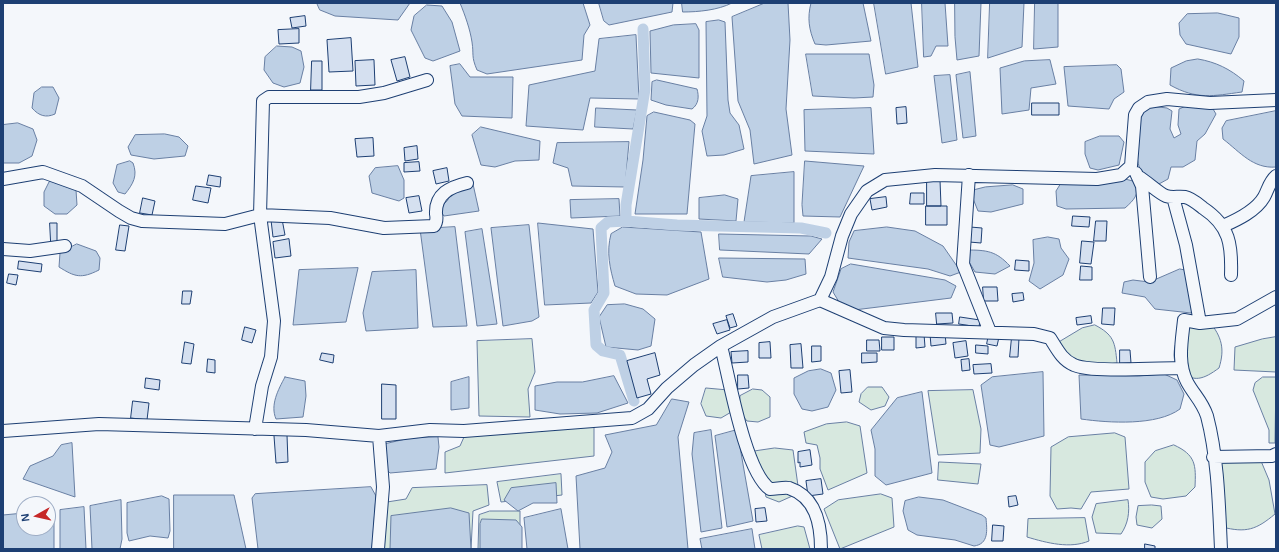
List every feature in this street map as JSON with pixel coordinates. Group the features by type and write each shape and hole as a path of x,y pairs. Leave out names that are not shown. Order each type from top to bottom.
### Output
{"street":[{"path":"255,429 262,386 271,357 274,321 260,215 263,101 269,97 359,97 384,93 427,80"},
{"path":"1150,277 1142,186 1139,177 1131,166 1135,115 1139,108 1148,102 1167,99 1210,103 1276,100"},
{"path":"820,300 831,277 842,236 851,214 867,191 885,180 936,174 1097,178 1121,175 1131,166"},
{"path":"3,179 43,172 82,186 118,211 131,218 142,221 225,224 260,215 330,218 384,228 431,226 436,224 436,207 441,194 449,188 467,183"},
{"path":"969,175 962,264 990,332"},
{"path":"1223,226 1251,211 1263,199 1271,180 1276,176"},
{"path":"1139,177 1154,186 1160,193 1173,197 1186,197 1216,216 1223,226 1232,250 1231,275"},
{"path":"1173,197 1186,245 1200,323"},
{"path":"3,249 30,251 65,246"},
{"path":"1221,549 1218,493 1207,416 1201,400 1187,382 1181,368 1184,320 1200,323 1237,319 1276,297"},
{"path":"3,431 99,424 255,429 379,436 430,430 464,431 632,418 648,409 667,388 694,365 721,346 773,317 820,300 884,328 1034,334 1050,338 1062,357 1075,366 1101,369 1181,368"},
{"path":"721,346 748,455 758,478 770,489 788,488 808,499 815,511 819,525 821,549"},
{"path":"378,549 383,487 379,436"},
{"path":"1213,457 1272,456 1276,454"}],"shaded area":[{"path":"1209,321 1217,332 1221,343 1222,355 1219,368 1203,377 1189,377 1179,369 1176,364 1174,357 1175,346 1185,322"},
{"path":"1095,325 1110,336 1114,344 1117,363 1099,365 1068,361 1057,343 1082,328"},
{"path":"1276,337 1276,372 1234,370 1235,347 1262,339"},
{"path":"532,339 535,372 528,389 530,417 479,416 477,341"},
{"path":"1263,377 1276,377 1275,443 1269,443 1269,430 1253,390 1255,383"},
{"path":"868,387 882,387 889,397 885,406 871,410 859,402 861,394"},
{"path":"706,388 728,390 733,411 721,418 706,416 701,404"},
{"path":"753,389 762,390 770,397 770,417 758,422 747,421 739,411 740,396"},
{"path":"973,390 981,429 980,453 938,455 928,391"},
{"path":"847,422 860,426 867,473 828,490 820,469 820,458 817,445 806,443 804,432 826,424"},
{"path":"594,427 594,456 445,473 445,452 460,446 464,437"},
{"path":"1115,433 1125,437 1129,489 1091,492 1081,509 1057,509 1050,496 1051,447 1068,437"},
{"path":"1174,445 1191,457 1195,467 1195,487 1186,496 1163,499 1151,497 1145,482 1145,462 1155,451"},
{"path":"775,448 793,450 799,493 779,502 766,497 763,483 753,478 748,455 755,451"},
{"path":"1224,451 1261,461 1269,480 1275,514 1256,527 1238,530 1222,527 1211,459"},
{"path":"939,462 981,464 978,484 938,480"},
{"path":"561,474 562,495 501,502 497,482"},
{"path":"487,485 489,505 473,511 471,549 383,549 387,502 406,499 412,488"},
{"path":"881,494 892,498 894,527 840,549 824,509 838,500"},
{"path":"1128,500 1128,518 1121,534 1096,533 1092,517 1096,504"},
{"path":"1138,506 1161,506 1162,519 1152,528 1137,525 1136,517"},
{"path":"490,511 520,511 520,549 478,549 479,515"},
{"path":"1085,518 1089,541 1074,545 1066,545 1050,543 1027,537 1028,519"},
{"path":"798,526 804,527 810,549 762,549 759,535"}],"water":[{"path":"317,3 410,3 398,20 335,16 320,10"},
{"path":"460,3 583,3 590,25 584,35 582,60 487,74 477,70 473,58 470,32"},
{"path":"599,3 673,3 672,12 609,25 604,21"},
{"path":"682,3 732,3 708,10 683,12"},
{"path":"765,3 788,3 790,40 786,109 792,155 754,164 750,130 738,101 732,17"},
{"path":"811,3 863,3 871,41 826,45 815,44 809,24"},
{"path":"874,3 911,3 918,67 886,74"},
{"path":"922,3 945,3 948,46 936,46 931,56 924,57"},
{"path":"955,3 981,3 979,56 957,60"},
{"path":"990,3 1024,3 1022,47 988,58"},
{"path":"1035,3 1058,3 1058,47 1034,49"},
{"path":"427,5 442,6 452,22 460,51 433,61 425,58 411,30 414,16"},
{"path":"1218,13 1239,18 1239,37 1231,54 1186,44 1180,35 1179,23 1187,14"},
{"path":"719,20 725,22 728,100 730,113 739,125 744,149 724,155 707,156 702,131 707,116 706,22"},
{"path":"696,24 699,30 699,78 651,73 650,31 673,25"},
{"path":"636,35 639,99 590,98 583,130 526,126 529,85 595,71 599,39"},
{"path":"277,46 292,47 301,51 304,67 300,83 284,87 273,83 264,70 265,57"},
{"path":"806,54 869,54 874,85 873,97 854,98 813,96"},
{"path":"1198,59 1217,64 1239,77 1244,81 1242,92 1205,96 1189,93 1170,85 1171,68 1186,61"},
{"path":"1050,60 1056,84 1031,88 1029,110 1002,114 1000,68 1024,61"},
{"path":"460,64 470,77 513,77 512,118 462,116 455,104 450,66"},
{"path":"1117,65 1121,69 1124,92 1114,99 1109,109 1068,106 1064,67"},
{"path":"970,72 976,136 963,138 956,75"},
{"path":"950,75 957,140 942,143 934,76"},
{"path":"657,80 697,89 698,97 696,105 692,109 666,105 651,100 652,82"},
{"path":"42,87 53,87 59,98 55,114 43,116 32,108 34,93"},
{"path":"1150,106 1167,108 1172,111 1170,129 1174,138 1181,134 1178,125 1179,109 1186,106 1213,109 1216,114 1205,134 1197,141 1195,160 1183,167 1171,167 1168,179 1159,184 1145,177 1138,164 1136,146 1140,112"},
{"path":"596,108 637,110 633,129 595,127"},
{"path":"871,108 874,154 805,151 804,110"},
{"path":"1276,111 1276,167 1260,165 1247,159 1223,139 1222,128 1226,121"},
{"path":"654,112 690,120 695,124 687,214 635,214 643,160 647,116"},
{"path":"18,123 33,129 37,140 32,156 19,163 3,163 3,125"},
{"path":"481,127 540,141 539,160 515,161 495,167 481,165 472,135"},
{"path":"165,134 179,137 188,146 185,156 154,159 131,155 128,147 135,135"},
{"path":"1100,136 1119,136 1124,142 1119,165 1098,170 1090,168 1085,154 1085,142"},
{"path":"629,142 625,187 572,186 568,168 553,163 557,143"},
{"path":"130,161 133,163 135,176 125,194 118,192 113,183 117,165"},
{"path":"805,161 864,166 840,217 803,216 802,205"},
{"path":"398,166 404,180 404,198 399,201 372,193 369,176 375,168"},
{"path":"794,172 794,223 744,222 751,176"},
{"path":"62,179 76,190 77,205 67,214 55,214 44,206 44,192 49,182"},
{"path":"1125,179 1137,182 1137,190 1135,197 1125,208 1066,209 1057,206 1056,191 1061,183"},
{"path":"473,184 479,211 444,216 439,209 447,201 456,187"},
{"path":"1013,185 1023,189 1023,204 991,212 978,211 972,196 973,190 985,187"},
{"path":"725,195 738,199 736,221 699,219 699,198"},
{"path":"619,199 620,216 571,218 570,200"},
{"path":"538,223 593,229 598,292 591,303 545,305"},
{"path":"529,225 539,317 532,321 503,326 491,228"},
{"path":"455,227 467,326 433,327 420,229"},
{"path":"623,227 701,232 709,279 667,295 636,294 615,286 609,260 609,247 611,234"},
{"path":"887,227 915,231 943,246 961,272 950,276 928,269 848,258 849,242 854,231"},
{"path":"482,229 497,324 477,326 465,232"},
{"path":"719,234 811,236 822,239 809,254 720,250"},
{"path":"1048,237 1059,239 1061,248 1069,259 1063,275 1040,289 1029,281 1034,263 1033,240"},
{"path":"77,244 96,251 100,258 99,270 87,275 78,276 59,267 60,253"},
{"path":"967,250 991,252 996,254 1010,266 995,274 975,272 968,260"},
{"path":"719,258 805,259 806,274 786,280 767,282 723,277"},
{"path":"851,264 945,280 956,286 951,298 854,310 842,307 833,292 841,269"},
{"path":"358,268 346,322 293,325 299,270"},
{"path":"1180,269 1185,270 1193,306 1191,313 1155,309 1145,297 1122,293 1124,282 1133,280 1149,282"},
{"path":"416,270 418,328 366,331 363,313 372,272"},
{"path":"625,304 643,309 655,319 651,346 638,350 606,347 599,317 607,305"},
{"path":"821,369 831,373 836,390 828,407 812,411 802,409 794,394 794,378 808,371"},
{"path":"1043,372 1044,436 999,447 990,445 981,385 992,377"},
{"path":"1164,374 1177,380 1184,394 1180,409 1159,418 1146,421 1105,422 1081,419 1079,375 1138,376"},
{"path":"614,376 628,403 597,413 560,414 535,410 535,386 557,382 582,382"},
{"path":"285,377 305,381 306,396 303,417 276,419 274,414 274,403 277,392"},
{"path":"469,377 469,408 451,410 451,382"},
{"path":"922,392 932,473 886,485 875,476 875,449 871,430 897,398"},
{"path":"672,399 689,402 678,437 688,549 580,549 576,476 605,468 612,452 605,435 656,425"},
{"path":"711,430 722,528 701,532 692,454 694,433"},
{"path":"737,430 753,521 727,527 715,436"},
{"path":"438,437 439,447 436,469 390,473 385,468 384,444 410,438"},
{"path":"72,443 75,497 23,479 30,466 53,456 61,445"},
{"path":"556,483 557,503 533,503 518,511 504,500 511,488"},
{"path":"371,487 376,496 372,549 258,549 252,498 255,494"},
{"path":"174,495 234,495 246,549 174,549"},
{"path":"162,496 169,499 170,531 168,538 150,536 129,541 127,533 127,503"},
{"path":"919,497 943,500 982,515 986,518 987,532 985,539 979,545 974,546 955,540 917,535 908,530 903,511 905,501"},
{"path":"121,500 122,539 120,549 92,549 90,506"},
{"path":"84,507 86,549 60,549 60,510"},
{"path":"451,508 469,513 471,549 390,549 391,516"},
{"path":"561,509 568,549 527,549 524,518"},
{"path":"16,514 16,536 54,536 54,549 3,549 3,515"},
{"path":"482,519 516,520 522,527 522,549 480,549 480,524"},
{"path":"752,529 755,549 702,549 700,539"}],"building":[{"path":"305,16 306,26 292,28 290,18"},
{"path":"299,29 299,43 279,44 278,30"},
{"path":"351,38 353,71 329,72 327,40"},
{"path":"405,57 410,77 397,81 391,60"},
{"path":"374,60 375,85 356,86 355,61"},
{"path":"312,61 322,61 322,90 311,90"},
{"path":"1032,103 1059,103 1059,115 1032,115"},
{"path":"906,107 907,123 897,124 896,108"},
{"path":"373,138 374,156 357,157 355,139"},
{"path":"417,146 418,159 405,161 404,148"},
{"path":"419,162 420,171 404,172 404,163"},
{"path":"447,168 449,181 436,184 433,171"},
{"path":"209,175 221,177 220,187 207,185"},
{"path":"927,180 940,180 941,206 927,206"},
{"path":"196,186 211,188 208,203 193,200"},
{"path":"911,193 924,193 924,204 910,204"},
{"path":"419,196 422,211 409,213 406,198"},
{"path":"886,197 887,207 872,210 870,199"},
{"path":"143,198 155,201 152,215 140,213"},
{"path":"926,206 947,206 947,225 926,225"},
{"path":"1073,216 1090,217 1089,227 1072,226"},
{"path":"282,219 285,235 273,237 271,220"},
{"path":"1096,221 1107,221 1106,241 1094,241"},
{"path":"50,223 57,223 57,242 51,242"},
{"path":"120,225 129,226 125,251 116,250"},
{"path":"970,227 982,228 981,243 969,242"},
{"path":"289,239 291,256 275,258 273,242"},
{"path":"1082,241 1094,242 1091,264 1080,263"},
{"path":"1016,260 1029,261 1029,271 1015,270"},
{"path":"19,261 42,264 41,272 18,269"},
{"path":"1081,266 1092,267 1092,280 1080,280"},
{"path":"9,274 18,275 16,285 7,283"},
{"path":"983,287 997,287 998,301 984,301"},
{"path":"183,291 192,291 190,304 182,304"},
{"path":"1023,293 1024,300 1013,302 1012,294"},
{"path":"1103,308 1115,308 1114,325 1102,324"},
{"path":"936,313 952,313 953,323 937,324"},
{"path":"733,314 737,326 730,328 726,316"},
{"path":"1091,316 1092,323 1077,325 1076,318"},
{"path":"960,317 980,320 979,327 959,324"},
{"path":"727,320 730,330 717,334 713,324"},
{"path":"245,327 256,330 252,343 242,340"},
{"path":"945,333 946,344 931,346 930,334"},
{"path":"924,334 925,347 916,348 916,335"},
{"path":"989,334 999,337 997,346 987,344"},
{"path":"882,337 894,337 894,350 882,350"},
{"path":"1012,337 1019,338 1018,357 1010,357"},
{"path":"867,340 879,340 880,351 867,351"},
{"path":"966,341 968,356 955,358 953,343"},
{"path":"185,342 194,344 191,364 182,363"},
{"path":"770,342 771,358 759,358 759,343"},
{"path":"801,344 803,368 791,368 790,345"},
{"path":"976,345 988,346 988,354 976,353"},
{"path":"812,346 821,346 821,361 812,362"},
{"path":"1120,350 1130,350 1131,363 1120,363"},
{"path":"748,351 748,362 732,363 731,352"},
{"path":"322,353 334,355 333,363 320,360"},
{"path":"655,353 660,375 647,379 651,394 637,398 627,361"},
{"path":"862,353 877,353 877,362 862,363"},
{"path":"208,359 215,360 215,373 207,372"},
{"path":"969,359 970,370 962,371 961,360"},
{"path":"991,364 992,373 974,374 973,365"},
{"path":"850,370 852,392 841,393 839,371"},
{"path":"738,375 748,375 749,388 738,389"},
{"path":"146,378 160,380 159,390 145,388"},
{"path":"382,384 396,385 396,419 382,419"},
{"path":"133,401 149,403 147,420 131,418"},
{"path":"287,435 288,462 276,463 274,436"},
{"path":"810,450 812,465 800,467 800,462 798,463 798,452"},
{"path":"821,479 823,494 808,496 806,481"},
{"path":"1016,496 1018,505 1009,507 1008,497"},
{"path":"765,508 767,521 756,522 755,509"},
{"path":"993,525 1004,526 1003,541 992,541"},
{"path":"1145,544 1155,546 1155,549 1145,549"}],"waterway":[{"path":"626,221 626,205 645,89 643,29"},
{"path":"634,401 620,355 603,351 596,345 594,310 604,293 601,228 608,222 626,221 677,225 801,228 826,233"}]}
